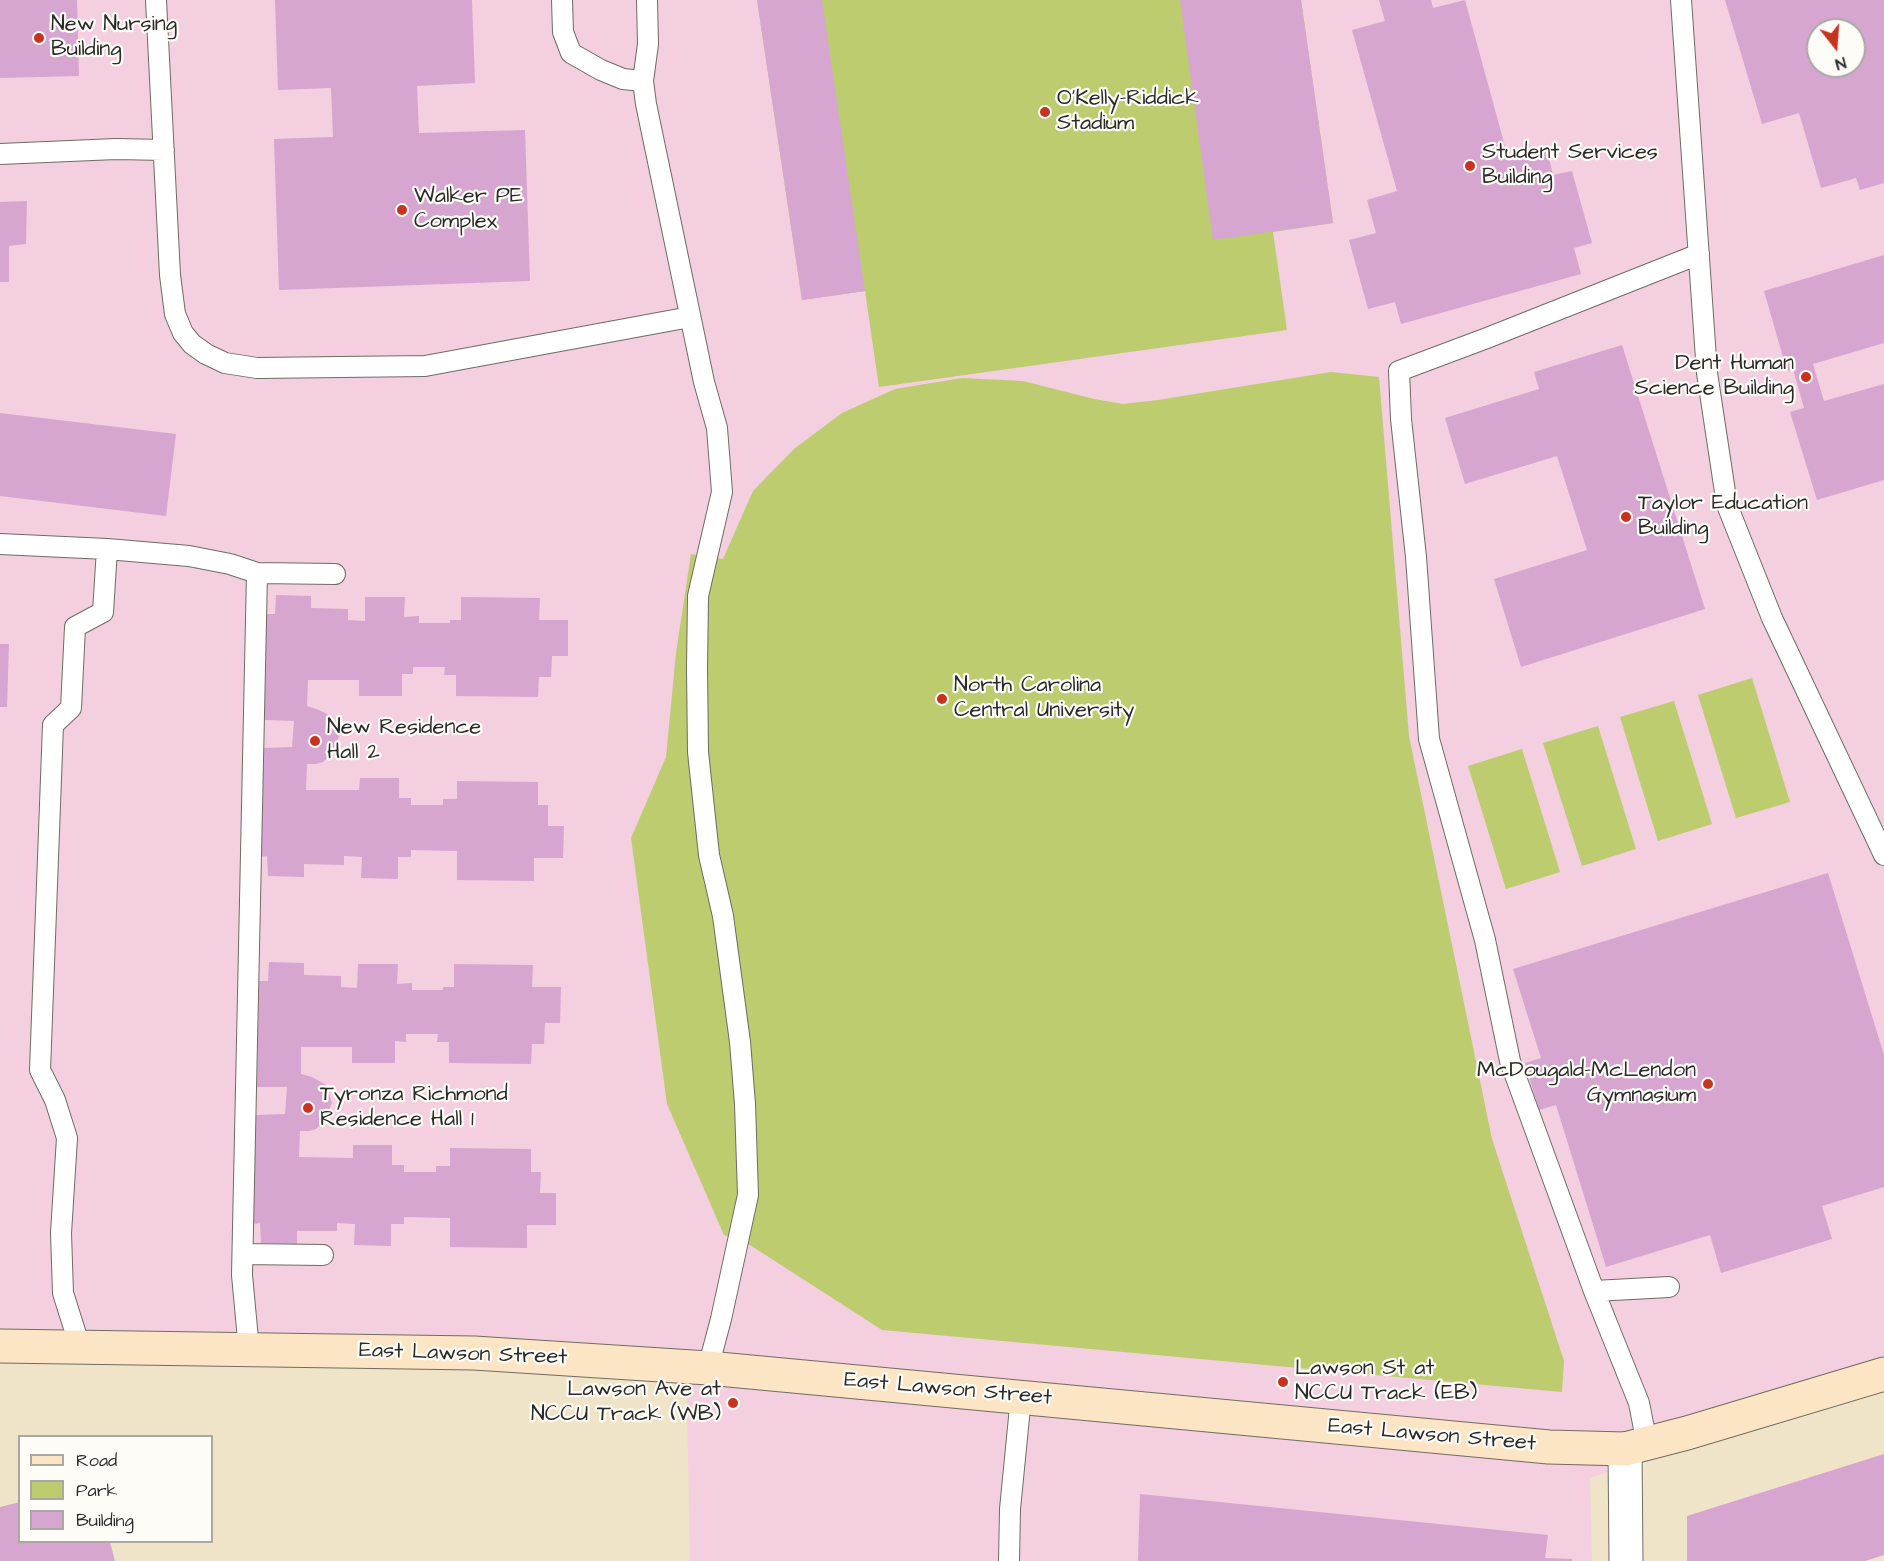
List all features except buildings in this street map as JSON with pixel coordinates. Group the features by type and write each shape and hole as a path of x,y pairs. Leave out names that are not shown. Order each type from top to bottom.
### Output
{"street":[{"name":"East Lawson Street","path":"0,1346 474,1353 708,1368 1549,1447 1636,1446 1884,1374"},
{"path":"1626,1561 1636,1446"}],"lane":[{"path":"156,0 170,275 175,314 183,333 192,344 206,354 225,363 257,368 425,366 690,317"},
{"path":"562,0 564,32 571,53 623,79 643,81"},
{"path":"647,0 648,45 643,81 646,104 704,382 717,428 722,492 698,596 698,752 709,855 723,916 740,1042 748,1195 708,1368"},
{"path":"1681,0 1707,372 1727,506 1772,618 1884,855"},
{"path":"0,154 116,149 164,150"},
{"path":"1636,1446 1639,1403 1594,1291 1510,1061 1485,940 1429,739 1416,556 1401,419 1399,370 1699,254"},
{"path":"0,544 189,556 230,564 257,573 335,574"},
{"path":"80,1347 63,1293 61,1233 67,1138 55,1100 40,1070 52,725 71,708 75,627 103,612 107,549"},
{"path":"249,1350 242,1275 257,573"},
{"path":"243,1254 323,1255"},
{"path":"1594,1291 1669,1287"},
{"path":"1009,1561 1010,1509 1021,1397"}],"shaded area":[{"name":"North Carolina Central University","path":"0,0 1884,0 1884,1382 1590,1478 1592,1561 690,1561 686,1352 0,1332"}],"green space":[{"name":"O'Kelly-Riddick Stadium","path":"757,0 1301,0 1333,223 1273,232 1287,330 879,387 865,291 802,300"},
{"path":"1331,372 1379,377 1409,736 1492,1139 1564,1361 1562,1392 882,1330 750,1245 724,1235 667,1104 631,838 666,757 676,653 691,554 723,559 753,491 794,449 842,413 895,389 962,378 1023,381 1123,404"},
{"path":"1752,678 1790,802 1736,818 1698,695"},
{"path":"1674,701 1712,824 1658,841 1620,717"},
{"path":"1598,726 1636,849 1582,866 1543,743"},
{"path":"1522,749 1560,872 1506,889 1468,766"}],"place":[{"name":"New Nursing Building","path":"39,38"},
{"name":"O'Kelly-Riddick Stadium","path":"1045,112"},
{"name":"Student Services Building","path":"1470,166"},
{"name":"Walker PE Complex","path":"402,210"},
{"name":"Dent Human Science Building","path":"1806,377"},
{"name":"Taylor Education Building","path":"1626,517"},
{"name":"North Carolina Central University","path":"942,699"},
{"name":"New Residence Hall 2","path":"315,741"},
{"name":"McDougald-McLendon Gymnasium","path":"1708,1084"},
{"name":"Tyronza Richmond Residence Hall 1","path":"308,1108"},
{"name":"Lawson St at NCCU Track (EB)","path":"1283,1382"},
{"name":"Lawson Ave at NCCU Track (WB)","path":"733,1403"}]}
